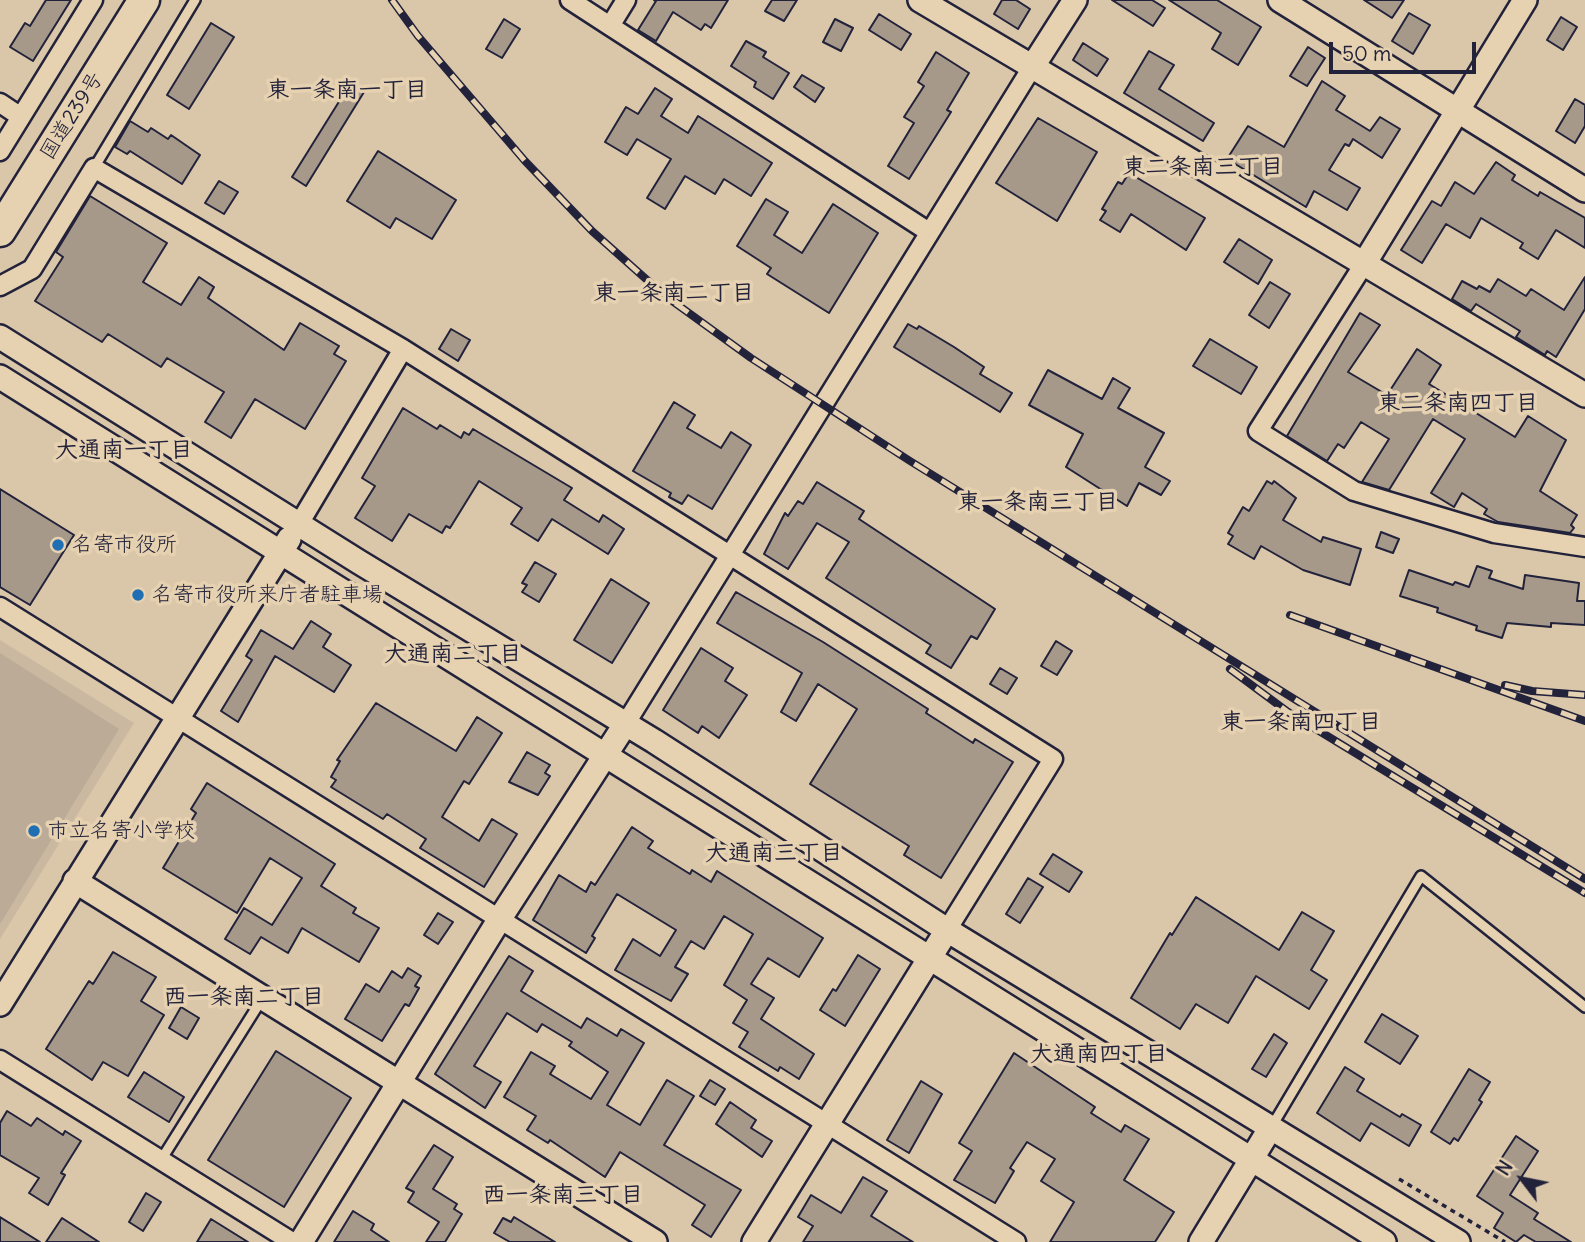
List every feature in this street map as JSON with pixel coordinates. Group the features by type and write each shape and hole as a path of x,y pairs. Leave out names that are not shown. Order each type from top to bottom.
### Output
{"highway":[{"name":"国道239号","path":"0,231 144,0"}],"street":[{"path":"0,151 93,0"},
{"path":"570,0 929,232"},
{"path":"610,26 626,0"},
{"path":"920,0 1031,69 1585,396"},
{"path":"301,1242 499,920 626,723 1075,0"},
{"path":"1280,0 1585,190"},
{"path":"1525,0 1364,264 1258,431 1354,491 1494,533 1585,547"},
{"path":"0,103 21,117"},
{"path":"0,286 32,269 94,168 403,349 1053,758 754,1242"},
{"path":"0,337 299,524 626,723 947,930 1458,1242"},
{"path":"0,1004 299,524 403,349"},
{"path":"0,377 1384,1242"},
{"path":"0,607 1016,1242"},
{"path":"75,881 655,1242"},
{"path":"0,1060 292,1242"},
{"path":"1201,1242 1271,1127"}],"lane":[{"path":"94,168 195,0"},
{"path":"1271,1127 1420,876 1585,1007"},
{"path":"161,1160 262,998"}],"shaded area":[{"name":"市立名寄小学校","path":"0,640 134,723 0,939"},
{"name":"市立名寄小学校","path":"0,653 119,729 0,924"}],"building":[{"path":"46,0 71,0 33,61 10,47 25,23 30,26"},
{"path":"654,0 728,0 711,28 705,24 701,30 673,12 656,41 638,30 656,1"},
{"path":"772,0 797,0 784,21 765,11"},
{"path":"1002,0 1016,0 1030,9 1018,29 994,14"},
{"path":"1112,0 1152,0 1165,8 1153,26"},
{"path":"1169,0 1217,0 1261,27 1238,65 1212,49 1221,33"},
{"path":"1364,0 1404,0 1392,18"},
{"path":"1409,13 1430,25 1413,54 1392,41"},
{"path":"879,14 911,34 901,50 869,30"},
{"path":"1561,17 1577,27 1563,50 1547,40"},
{"path":"504,19 520,29 502,58 486,49"},
{"path":"835,19 853,28 841,51 823,42"},
{"path":"211,23 234,37 189,109 167,95"},
{"path":"746,41 766,52 763,57 789,73 773,99 754,87 756,82 731,66"},
{"path":"1083,43 1108,59 1097,76 1073,60"},
{"path":"1308,47 1325,58 1307,86 1290,76"},
{"path":"1149,51 1174,65 1159,89 1214,123 1203,141 1124,93"},
{"path":"936,52 969,73 947,110 951,112 909,179 888,166 914,123 904,117 924,86 918,82"},
{"path":"802,75 824,88 815,102 794,87"},
{"path":"1322,81 1345,96 1336,110 1370,131 1380,117 1400,129 1382,158 1353,139 1349,146 1345,144 1329,170 1360,188 1347,210 1314,191 1306,207 1227,159 1248,126 1284,147"},
{"path":"350,84 364,92 306,186 292,177"},
{"path":"655,88 672,99 661,116 688,133 698,116 772,163 751,196 724,179 715,194 685,176 665,209 647,198 671,159 637,139 627,155 605,142 626,107 638,114"},
{"path":"1575,99 1585,105 1585,126 1575,143 1556,131"},
{"path":"1038,118 1097,152 1057,221 996,183"},
{"path":"130,121 148,132 151,128 168,139 171,135 200,155 182,184 130,151 127,154 115,147"},
{"path":"378,151 456,200 432,239 396,218 390,228 347,201"},
{"path":"1496,162 1515,175 1512,180 1538,196 1540,192 1585,218 1585,248 1556,230 1538,259 1520,248 1523,243 1481,218 1470,238 1446,224 1422,263 1401,250 1432,201 1441,206 1455,182 1474,194"},
{"path":"1129,173 1205,218 1186,250 1131,214 1120,232 1100,220 1106,211 1102,209 1118,182 1122,184"},
{"path":"219,181 238,192 224,214 205,203"},
{"path":"90,196 167,243 143,282 181,305 199,277 214,287 208,298 284,350 300,323 339,346 334,354 346,361 305,429 255,399 231,438 205,422 224,392 167,358 161,367 108,334 102,342 35,301 63,257 56,252"},
{"path":"766,199 788,212 774,235 802,253 833,204 878,233 829,313 767,274 771,268 737,246"},
{"path":"1239,239 1272,260 1258,284 1224,262"},
{"path":"1585,277 1585,309 1556,357 1547,351 1545,355 1516,337 1520,331 1476,304 1471,311 1452,299 1462,281 1490,292 1498,279 1526,296 1531,289 1564,310"},
{"path":"1270,282 1290,294 1269,328 1249,315"},
{"path":"1360,313 1380,325 1348,372 1387,395 1417,349 1441,365 1429,384 1515,437 1528,416 1566,440 1540,491 1577,515 1570,533 1498,522 1484,514 1487,509 1462,493 1454,507 1431,493 1465,439 1433,419 1389,490 1362,482 1389,439 1361,422 1344,448 1338,444 1327,461 1287,436"},
{"path":"908,324 917,329 919,326 954,347 984,367 980,374 1012,393 1000,412 894,347"},
{"path":"451,329 470,340 458,361 439,349"},
{"path":"1210,339 1257,367 1241,394 1193,366"},
{"path":"1048,370 1102,399 1113,378 1130,388 1118,408 1164,433 1145,467 1170,481 1161,495 1139,483 1127,506 1066,467 1083,434 1029,405"},
{"path":"674,402 695,415 687,428 721,448 731,432 751,445 712,509 688,495 682,504 669,497 671,493 633,471"},
{"path":"403,408 437,429 440,425 461,438 464,432 469,435 473,429 572,488 564,500 599,522 603,515 624,529 608,554 552,519 538,541 511,524 522,508 479,481 450,528 446,526 442,533 409,514 392,541 355,518 375,486 362,478"},
{"path":"1267,481 1272,484 1274,481 1296,498 1283,520 1321,542 1323,537 1361,549 1350,585 1303,570 1261,546 1254,559 1228,544 1233,536 1228,533 1243,507 1249,511"},
{"path":"817,482 864,511 859,519 995,609 977,639 971,636 951,668 926,653 931,645 826,578 849,542 817,523 788,569 764,554 785,513 788,516 798,501 803,504"},
{"path":"0,489 74,535 30,605 0,587"},
{"path":"1381,532 1399,539 1393,553 1376,547"},
{"path":"535,562 556,574 539,602 522,592 527,585 522,583"},
{"path":"1477,566 1492,571 1489,578 1523,589 1525,575 1579,583 1577,601 1585,601 1585,625 1551,623 1551,627 1507,623 1502,638 1476,630 1477,626 1437,612 1438,608 1400,596 1409,570 1453,585 1455,582 1469,587"},
{"path":"611,579 649,603 612,663 574,640"},
{"path":"736,592 823,642 928,709 926,713 973,743 975,739 1013,762 941,878 904,855 909,846 810,784 857,709 818,684 796,721 781,712 802,673 717,623"},
{"path":"311,621 331,634 323,647 351,665 334,692 275,656 238,722 221,711 252,660 246,656 261,630 293,649"},
{"path":"1056,641 1072,651 1057,675 1041,666"},
{"path":"701,648 733,668 725,681 747,695 719,738 702,726 698,733 663,710"},
{"path":"1000,668 1017,678 1007,694 990,684"},
{"path":"376,703 456,751 477,717 502,733 469,784 464,781 442,817 479,841 492,819 517,834 484,887 420,848 426,839 387,814 383,819 331,787 336,780 331,777 340,761 337,760"},
{"path":"527,752 550,765 545,773 550,776 538,795 509,782"},
{"path":"207,783 335,864 321,886 356,908 353,913 379,928 359,962 302,928 288,953 261,937 250,954 225,939 244,908 272,925 302,878 270,858 237,913 163,868 196,813 191,809"},
{"path":"632,827 653,841 648,848 690,874 692,870 711,882 717,871 823,938 799,977 768,958 751,984 774,998 761,1019 814,1054 799,1079 780,1067 778,1071 739,1047 748,1032 733,1023 747,1000 724,985 753,934 724,916 704,949 691,941 675,967 688,974 671,1001 615,970 633,939 660,956 676,930 617,894 592,936 595,938 586,953 533,920 559,875 586,892 591,882 595,885"},
{"path":"1053,854 1082,872 1069,892 1040,874"},
{"path":"1028,878 1043,887 1020,923 1006,914"},
{"path":"1196,897 1279,950 1302,912 1334,931 1311,970 1327,980 1309,1009 1256,976 1228,1023 1196,1004 1180,1029 1131,998 1170,933 1172,935"},
{"path":"438,913 453,922 438,944 424,935"},
{"path":"113,952 156,977 141,1001 164,1015 128,1076 103,1062 92,1080 46,1049 89,981 93,984"},
{"path":"858,955 880,969 845,1026 820,1010 833,989 836,991"},
{"path":"509,956 533,971 521,991 581,1028 587,1018 617,1036 621,1029 644,1043 607,1105 640,1125 667,1080 694,1096 664,1145 741,1190 711,1237 692,1225 705,1205 620,1152 605,1177 550,1140 548,1143 527,1130 536,1116 504,1097 531,1052 555,1066 550,1074 591,1099 608,1072 569,1046 572,1042 542,1024 537,1032 507,1013 474,1066 501,1082 485,1108 435,1074"},
{"path":"408,968 421,976 415,986 419,988 409,1006 405,1004 382,1041 345,1019 366,984 379,992 392,971 402,978"},
{"path":"181,1007 199,1018 187,1039 169,1028"},
{"path":"1382,1014 1418,1036 1400,1064 1365,1042"},
{"path":"1274,1034 1287,1043 1266,1077 1252,1069"},
{"path":"276,1051 351,1098 284,1207 208,1160"},
{"path":"1014,1053 1095,1107 1091,1113 1121,1132 1125,1125 1149,1139 1124,1180 1174,1212 1155,1242 1050,1242 1074,1202 1041,1181 1055,1159 1027,1142 1010,1168 1014,1171 995,1203 954,1180 972,1151 959,1143"},
{"path":"1345,1067 1364,1079 1357,1091 1400,1117 1402,1114 1421,1125 1409,1146 1371,1123 1360,1141 1317,1113"},
{"path":"1469,1069 1490,1082 1479,1100 1482,1102 1458,1141 1454,1138 1450,1144 1431,1132"},
{"path":"144,1072 184,1097 169,1122 128,1097"},
{"path":"710,1080 725,1089 715,1105 700,1096"},
{"path":"921,1081 942,1094 909,1153 887,1140"},
{"path":"730,1102 756,1120 751,1128 772,1141 762,1157 716,1124"},
{"path":"7,1111 31,1126 37,1118 63,1135 65,1131 81,1141 61,1173 65,1175 48,1205 29,1193 39,1178 0,1155 0,1123"},
{"path":"1516,1136 1538,1151 1510,1195 1538,1213 1534,1219 1571,1242 1536,1242 1524,1235 1516,1242 1494,1228 1503,1213 1477,1196"},
{"path":"434,1145 453,1157 433,1189 457,1204 454,1209 462,1214 445,1242 426,1242 439,1222 408,1202 414,1192 406,1188"},
{"path":"863,1177 887,1191 871,1216 913,1242 803,1242 813,1226 798,1217 811,1195 841,1213"},
{"path":"146,1193 161,1202 143,1231 129,1222"},
{"path":"353,1211 374,1224 371,1230 389,1242 334,1242"},
{"path":"0,1217 40,1242 0,1242"},
{"path":"514,1217 555,1242 510,1242 494,1233 503,1218 511,1222"},
{"path":"62,1218 99,1242 46,1242"},
{"path":"211,1219 248,1242 197,1242"}],"railway":[{"path":"392,0 418,36 525,161 592,231 664,295 751,358 910,461 1585,879"},
{"path":"1290,615 1585,721"},
{"path":"1230,669 1288,712 1585,893"},
{"path":"1505,685 1532,691 1585,695"}],"place":[{"name":"名寄市役所","path":"58,545"},
{"name":"名寄市役所来庁者駐車場","path":"138,595"},
{"name":"市立名寄小学校","path":"34,831"}],"district":[{"name":"東一条南一丁目","path":"347,90"},
{"name":"東二条南三丁目","path":"1203,167"},
{"name":"東一条南二丁目","path":"674,293"},
{"name":"東二条南四丁目","path":"1458,403"},
{"name":"大通南一丁目","path":"124,450"},
{"name":"東一条南三丁目","path":"1038,502"},
{"name":"大通南二丁目","path":"453,654"},
{"name":"東一条南四丁目","path":"1301,722"},
{"name":"大通南三丁目","path":"774,853"},
{"name":"西一条南二丁目","path":"244,997"},
{"name":"大通南四丁目","path":"1099,1054"},
{"name":"西一条南三丁目","path":"563,1195"}]}
